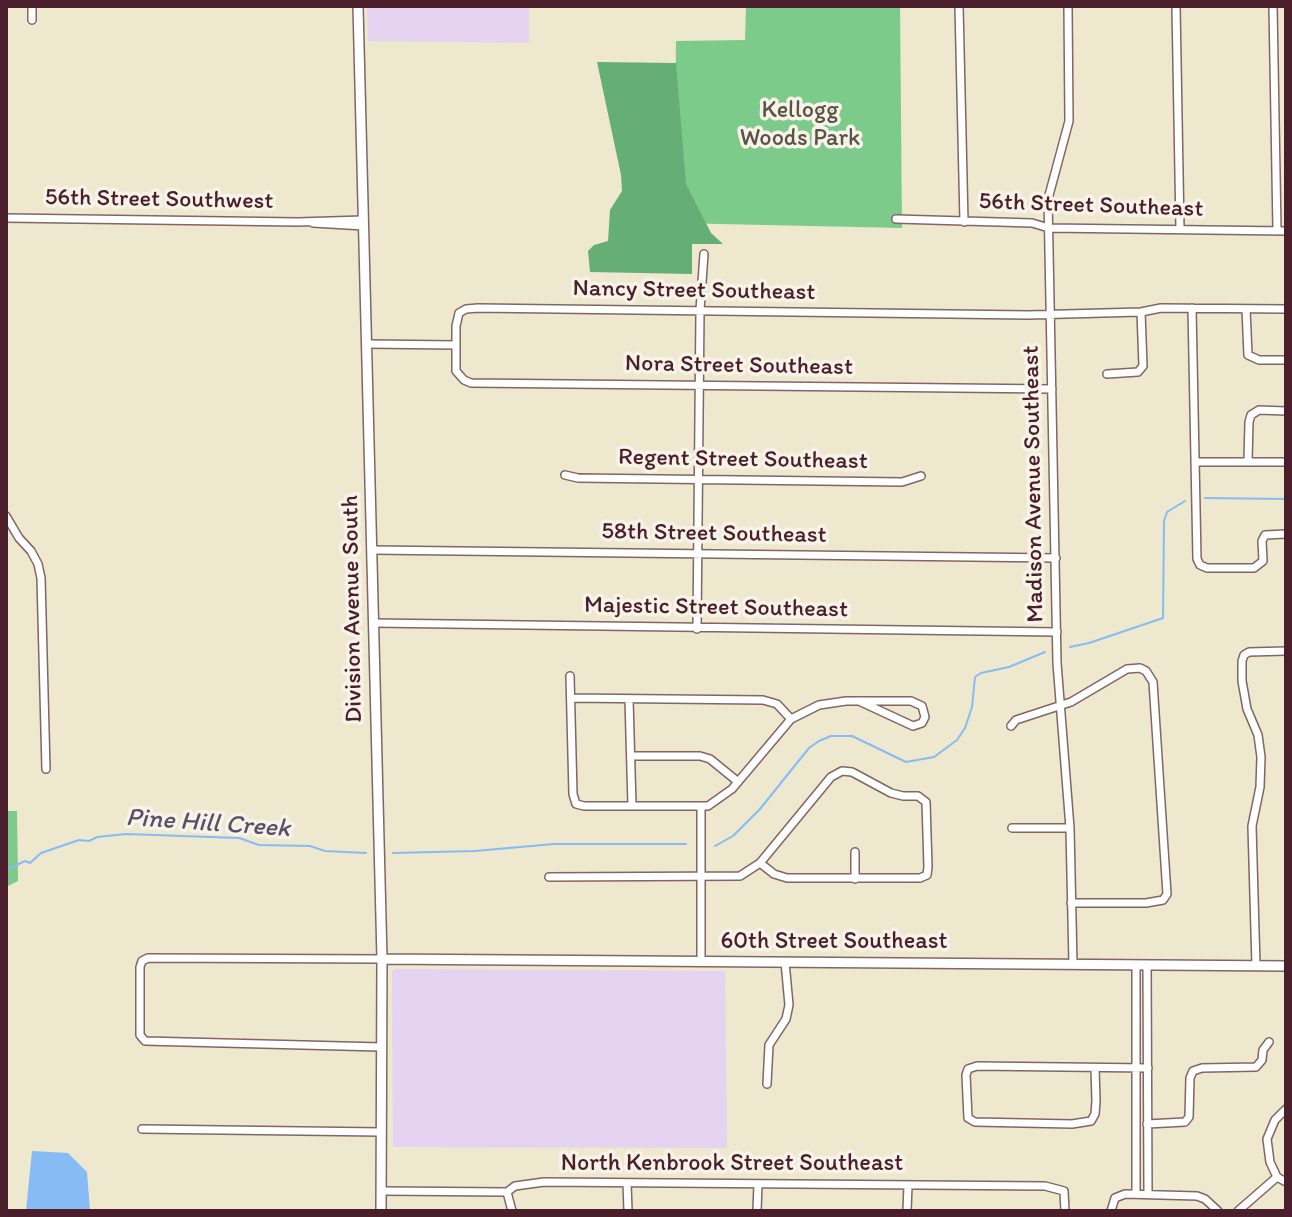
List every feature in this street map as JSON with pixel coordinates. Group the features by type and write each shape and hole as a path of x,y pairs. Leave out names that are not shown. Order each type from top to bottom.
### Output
{"main road":[{"name":"Division Avenue South","path":"358,6 382,959 381,1211"},
{"name":"60th Street Southeast","path":"382,959 1286,966"}],"street":[{"path":"32,6 32,20"},
{"path":"959,6 964,222"},
{"name":"Madison Avenue Southeast","path":"1068,6 1069,121 1048,199 1057,632 1070,828 1073,964"},
{"path":"1176,6 1180,229"},
{"path":"1273,6 1282,230"},
{"name":"56th Street Southwest","path":"6,218 311,222 325,219 363,223"},
{"name":"56th Street Southeast","path":"896,219 1032,223 1049,228 1282,230"},
{"path":"697,629 700,310 704,254"},
{"name":"Nancy Street Southeast","path":"456,345 459,313 466,309 1050,313 1141,312 1161,308 1286,309"},
{"path":"1192,308 1197,559 1200,565 1207,568 1254,568 1263,561 1262,541 1265,535 1286,534"},
{"path":"1246,309 1248,355 1259,360 1286,360"},
{"path":"1107,374 1138,372 1143,366 1141,312"},
{"path":"367,344 456,345"},
{"name":"Nora Street Southeast","path":"456,345 456,371 471,383 1052,389"},
{"path":"1248,461 1251,415 1259,410 1286,411"},
{"path":"1195,462 1286,462"},
{"name":"Regent Street Southeast","path":"565,475 578,478 902,482 921,476"},
{"path":"6,516 31,551 41,578 46,769"},
{"name":"58th Street Southeast","path":"372,550 1056,558"},
{"name":"Majestic Street Southeast","path":"373,623 1057,632"},
{"path":"1256,966 1252,826 1260,787 1261,757 1242,681 1244,655 1257,651 1286,651"},
{"path":"1011,726 1016,720 1085,696 1119,672 1133,668 1146,671 1153,682 1167,894 1163,900 1146,903 1071,903"},
{"path":"570,676 573,794 576,804 584,806 701,808 724,796 791,719 819,705 859,701 911,701 922,706 925,717 922,723 913,726 859,701"},
{"path":"571,698 763,700 777,704 791,719"},
{"path":"629,699 632,806"},
{"path":"631,756 700,756 710,759 737,781"},
{"path":"549,877 740,876 760,863 831,777 842,771 852,772 891,793 926,802 927,875 920,878 787,878 774,874 760,863"},
{"path":"701,808 701,961"},
{"path":"1012,828 1070,828"},
{"path":"855,852 855,879"},
{"path":"381,1047 148,1042 140,1035 140,967 142,961 148,958 382,959"},
{"path":"767,1084 769,1045 786,1019 789,1005 785,962"},
{"path":"1136,965 1136,1194"},
{"path":"1147,965 1148,1194"},
{"path":"1136,1124 1185,1122 1189,1117 1193,1071 1202,1068 1256,1067 1269,1042"},
{"path":"1095,1068 1096,1101 1091,1121 1072,1124 975,1122 968,1118 965,1083 968,1069 977,1066 1148,1068"},
{"path":"1286,1109 1275,1120 1267,1139 1270,1162 1277,1177 1286,1182"},
{"path":"142,1129 381,1132"},
{"path":"1238,1211 1277,1177"},
{"name":"North Kenbrook Street Southeast","path":"381,1191 507,1192 527,1183 1057,1187 1064,1191 1065,1211"},
{"path":"627,1183 628,1211"},
{"path":"757,1211 758,1184"},
{"path":"907,1211 908,1185"},
{"path":"507,1192 512,1211"},
{"path":"1111,1211 1119,1195 1136,1194 1197,1196 1218,1211"}],"shaded area":[{"path":"367,6 529,6 529,43 368,41"},
{"path":"392,971 725,971 727,1148 393,1147"}],"green space":[{"name":"Kellogg Woods Park","path":"746,6 900,6 902,228 674,223 676,41 745,40"},
{"path":"597,62 676,63 686,184 711,233 723,244 692,244 692,274 590,272 588,251 594,245 608,241 610,210 622,191"},
{"path":"6,811 17,811 18,881 6,887"}],"water":[{"path":"32,1151 68,1153 87,1172 90,1211 26,1211"}],"waterway":[{"path":"1205,498 1286,499"},
{"path":"1070,647 1163,618 1164,521 1167,512 1185,501"},
{"name":"Pine Hill Creek","path":"715,846 733,836 760,809 809,748 819,741 831,736 852,736 906,762 934,757 957,740 965,728 972,707 975,677 1045,652"},
{"name":"Pine Hill Creek","path":"6,870 25,861 30,863 41,853 79,840 126,834 239,838 259,845 310,846 325,851 366,853"},
{"name":"Pine Hill Creek","path":"393,853 475,851 554,844 686,844"}]}
